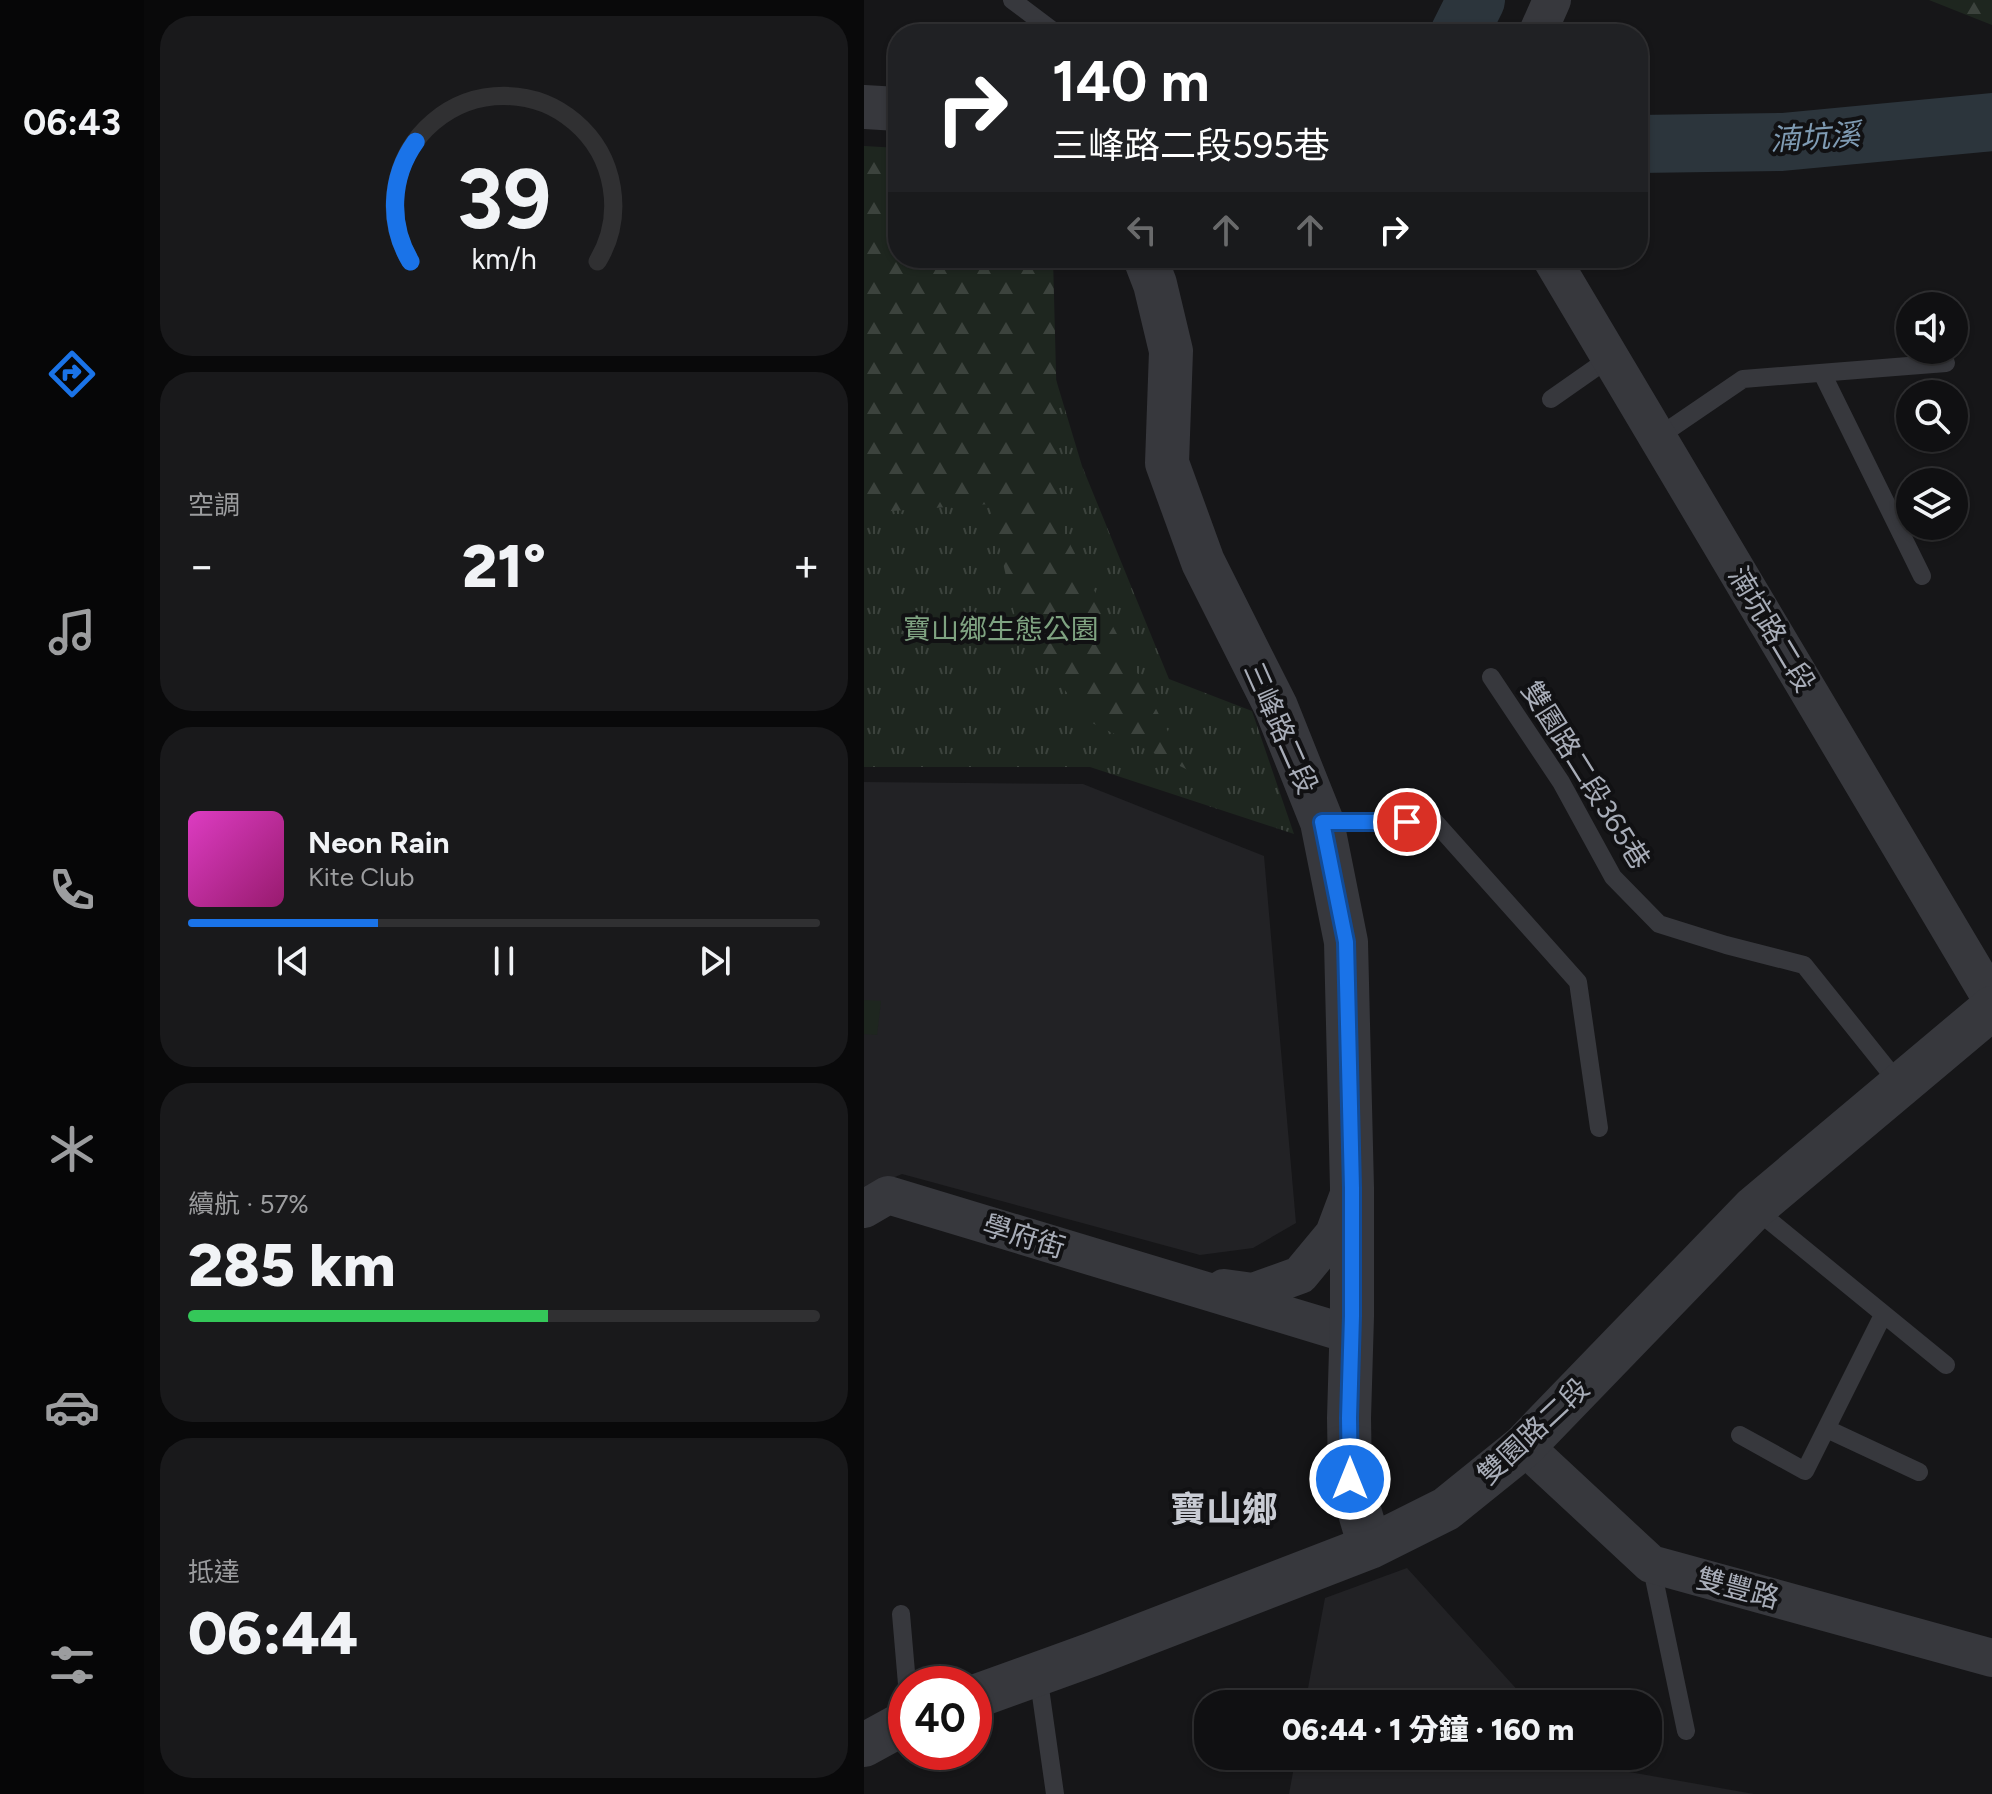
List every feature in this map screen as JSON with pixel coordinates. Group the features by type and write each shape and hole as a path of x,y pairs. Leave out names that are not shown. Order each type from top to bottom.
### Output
{"street":[{"path":"1541,24 1552,0"},
{"path":"864,107 888,108"},
{"name":"三峰路二段","path":"1154,268 1171,351 1167,463 1203,562 1276,707 1322,822 1346,942 1352,1188 1350,1479 1370,1547"},
{"name":"湳坑路二段","path":"1557,268 1992,1000"},
{"name":"雙園路二段","path":"992,1691 1370,1547 1446,1509 1524,1446 1754,1208 1992,1008"},
{"name":"學府街","path":"1186,1284 1253,1292 1300,1275 1334,1234 1352,1188"},
{"name":"學府街","path":"864,1209 888,1195 1352,1335"},
{"name":"雙豐路","path":"1524,1446 1651,1564 1992,1658"},
{"path":"864,1745 888,1732"}],"lane":[{"path":"1012,0 1044,24"},
{"path":"1551,399 1611,357"},
{"path":"1658,437 1743,379 1934,364"},
{"path":"1822,373 1922,576"},
{"name":"雙園路二段365巷","path":"1491,677 1561,782 1613,877 1659,924 1804,965 1900,1085"},
{"path":"1322,822 1435,822 1578,982 1599,1128"},
{"path":"1754,1208 1946,1365"},
{"path":"1740,1435 1805,1471 1883,1315"},
{"path":"1827,1429 1919,1472"},
{"path":"1651,1564 1686,1731"},
{"path":"901,1614 905,1666"},
{"path":"1038,1674 1055,1794"}],"shaded area":[{"path":"864,782 1083,784 1264,856 1296,1223 1253,1248 1200,1255 902,1174 864,1190"},
{"path":"1407,1568 1517,1690 1308,1690 1325,1598"},
{"path":"1293,1770 1618,1770 1754,1794 1289,1794"}],"green space":[{"path":"1929,0 1992,0 1992,25"},
{"path":"864,146 888,147 888,268 1053,268 1060,525 1188,770 1088,721 1017,626 990,504 864,513"},
{"name":"寶山鄉生態公園","path":"1030,293 1082,466 1169,679 1252,711 1294,834 1090,767 864,767 864,300"},
{"path":"864,1000 881,1001 877,1035 864,1034"}],"waterway":[{"name":"湳坑溪","path":"1464,24 1476,0"},
{"name":"湳坑溪","path":"1648,144 1782,142 1992,122"}],"district":[{"name":"寶山鄉","path":"1224,1509"}],"route":[{"path":"1350,1479 1352,1188 1346,942 1322,822 1407,822"}]}
